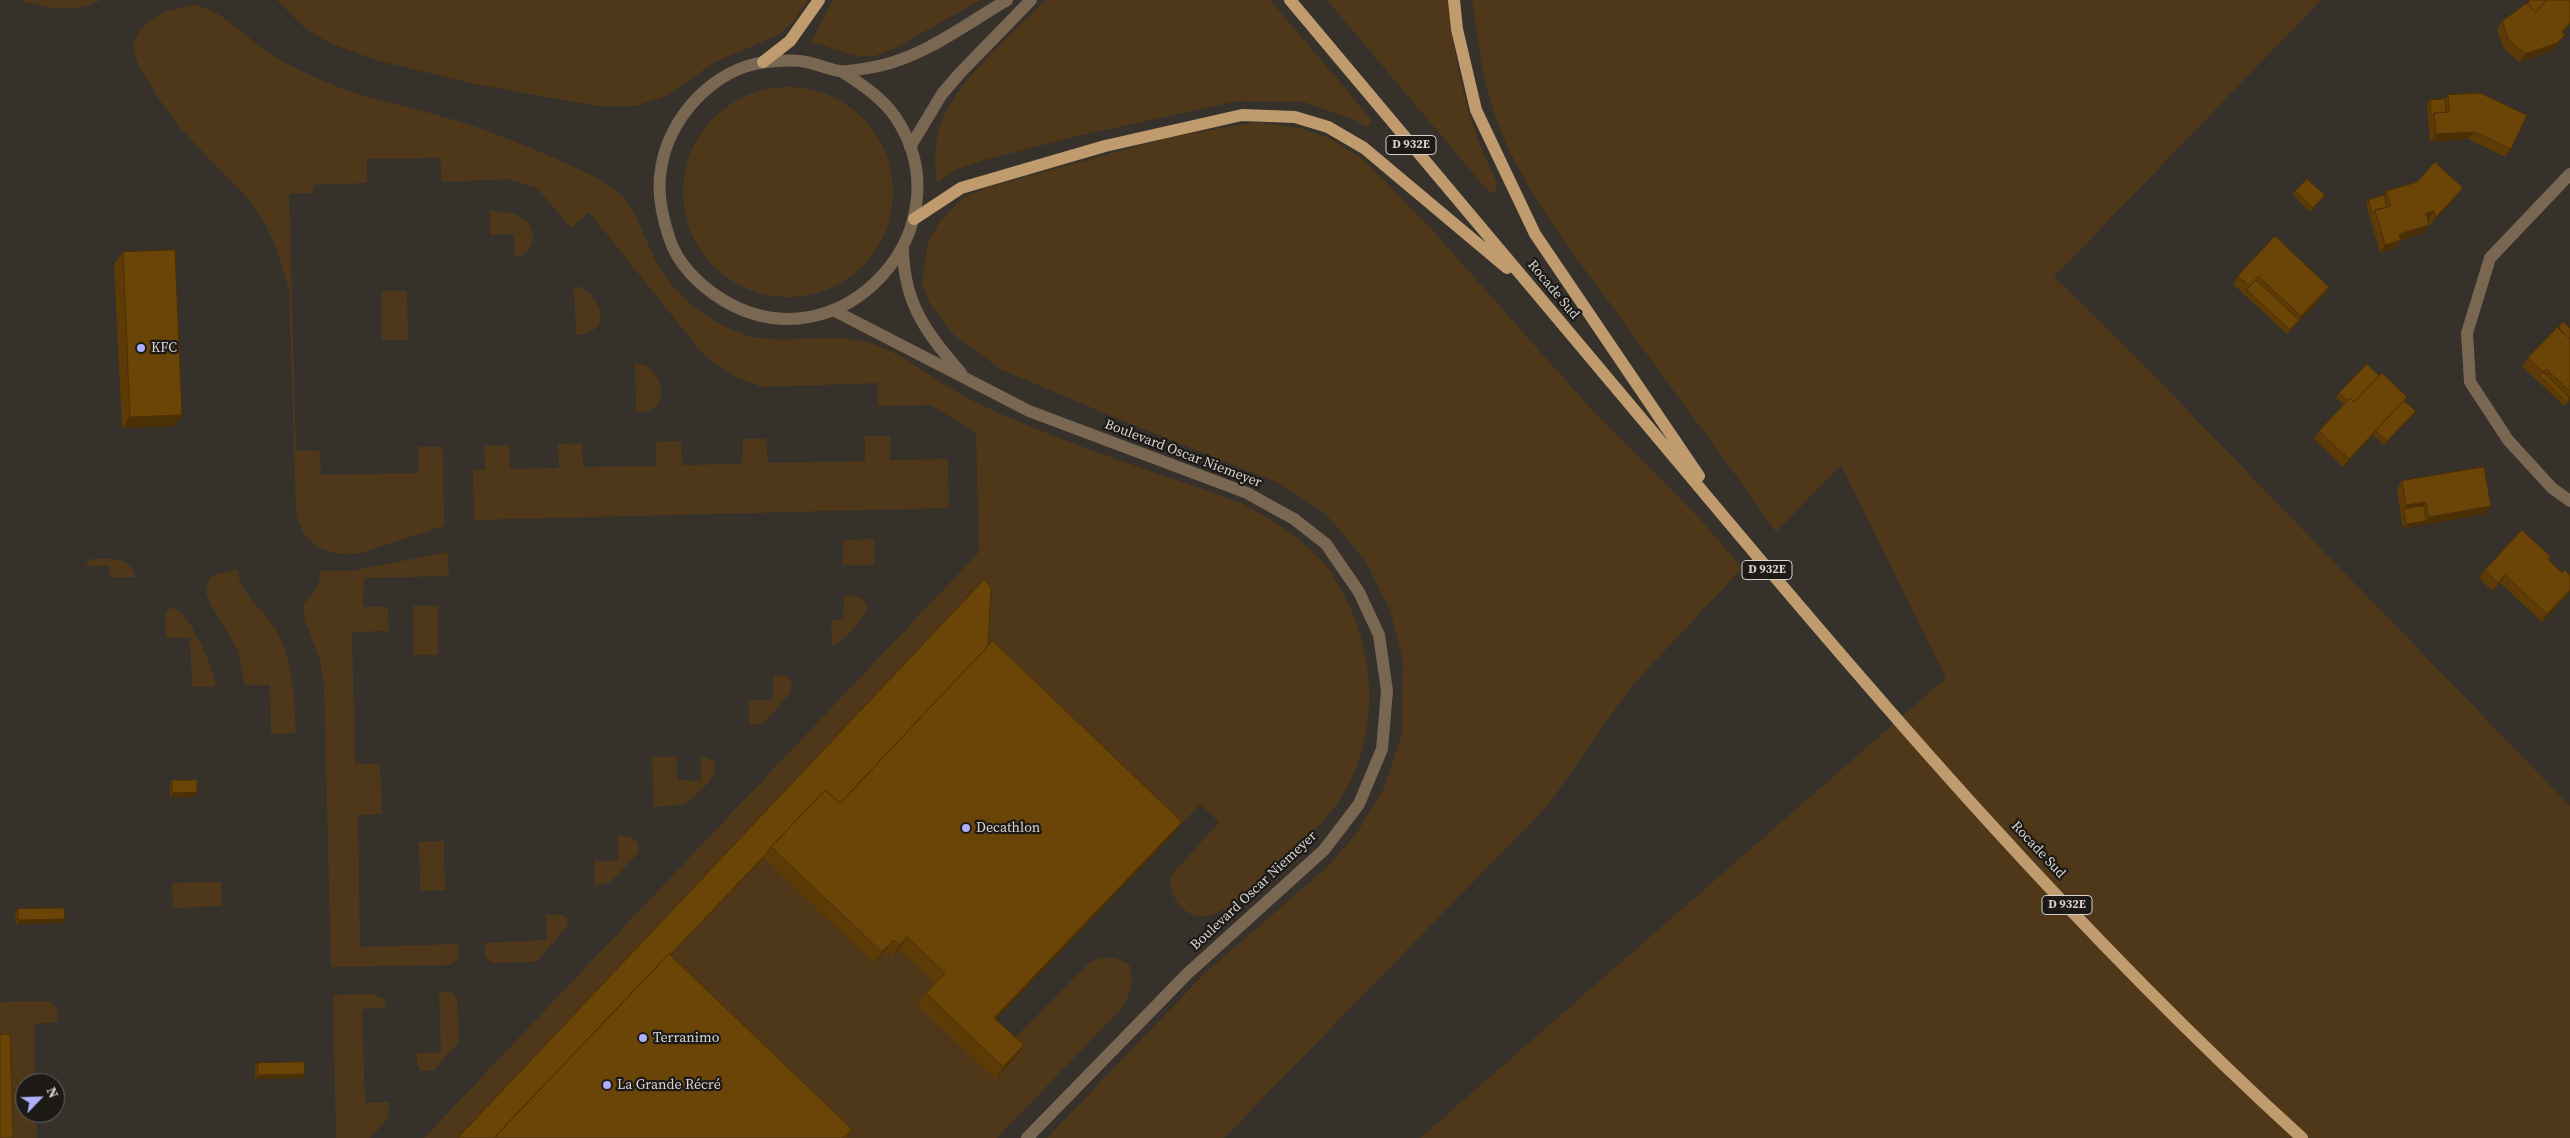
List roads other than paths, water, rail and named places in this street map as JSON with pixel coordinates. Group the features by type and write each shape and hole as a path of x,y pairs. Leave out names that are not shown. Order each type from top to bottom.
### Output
{"main road":[{"path":"763,62 790,41 819,0"},
{"name":"Rocade Sud","path":"1290,0 1844,661 2101,940 2218,1062 2302,1138"},
{"path":"1454,0 1457,29 1476,110 1535,234 1624,368 1743,540"},
{"path":"914,219 961,188 1105,146 1242,115 1295,117 1328,127 1364,148 1533,290"}],"street":[{"path":"841,71 877,66 915,55 1007,0"},
{"path":"910,147 942,94 960,72 1031,0"},
{"path":"803,61 841,71 870,90 894,116 910,147 917,183 914,219 903,248 879,280 861,296 833,310 801,318 769,317 737,308 709,291 686,268 670,240 661,209 661,168 673,130 697,98 727,75 763,62 803,61"},
{"path":"2570,174 2490,258 2467,332 2470,382 2508,440 2552,488 2570,501"},
{"name":"Boulevard Oscar Niemeyer","path":"903,248 907,286 917,314 932,338 965,379"},
{"name":"Boulevard Oscar Niemeyer","path":"833,310 1029,411 1247,493 1294,519 1326,544 1359,592 1379,635 1387,691 1382,749 1359,804 1324,850 1186,974 1027,1138"}],"place":[{"name":"KFC","path":"141,348"},
{"name":"Decathlon","path":"966,828"},
{"name":"Terranimo","path":"643,1038"},
{"name":"La Grande Récré","path":"607,1085"}]}
